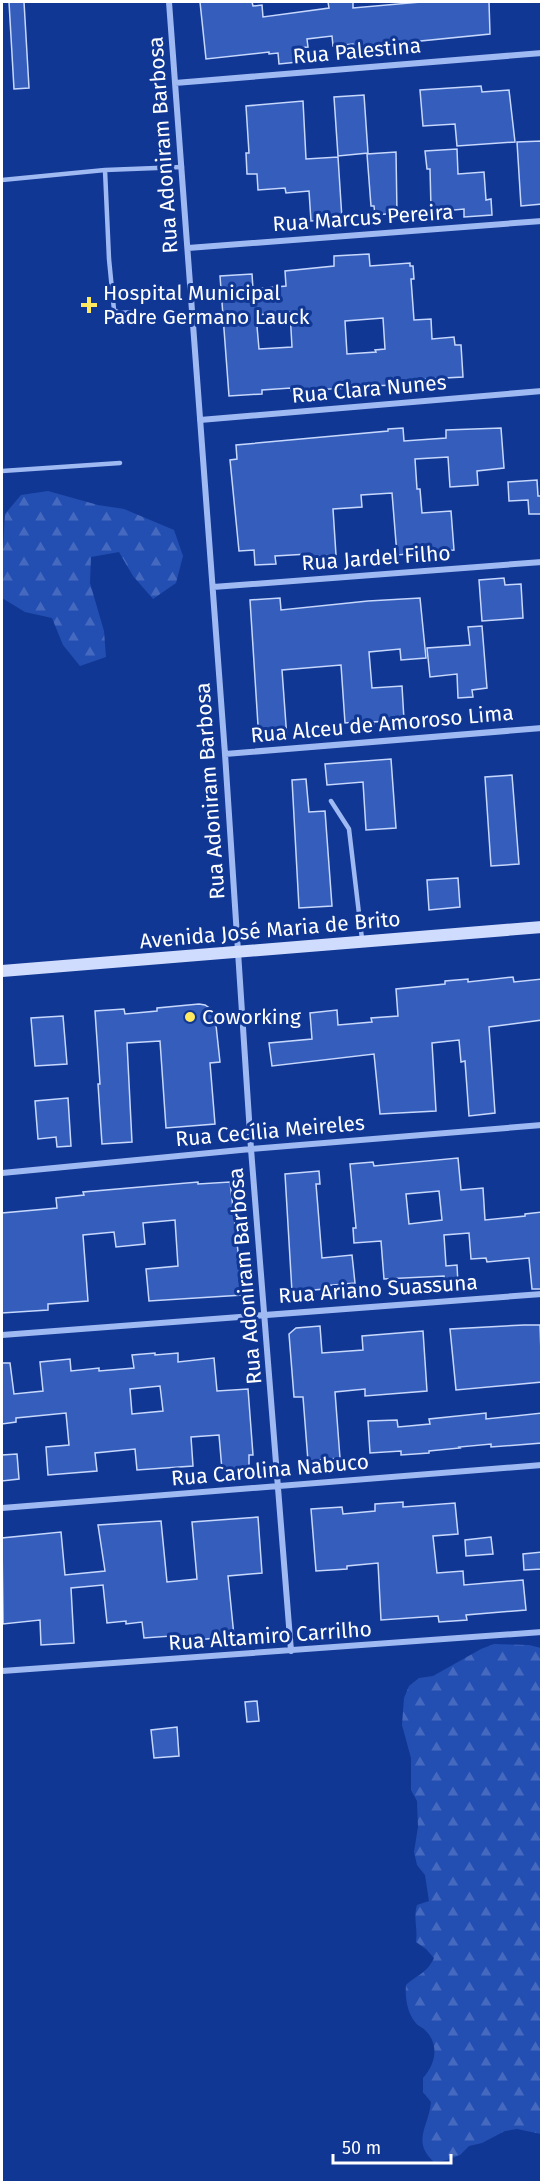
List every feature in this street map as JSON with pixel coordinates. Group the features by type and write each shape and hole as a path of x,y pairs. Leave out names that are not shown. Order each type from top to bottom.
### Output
{"main road":[{"name":"Avenida José Maria de Brito","path":"2,971 542,927"}],"street":[{"name":"Rua Adoniram Barbosa","path":"169,2 225,754 251,1149 291,1651"},
{"name":"Rua Palestina","path":"176,83 542,53"},
{"name":"Rua Marcus Pereira","path":"188,248 542,220"},
{"name":"Rua Clara Nunes","path":"200,420 542,391"},
{"name":"Rua Jardel Filho","path":"213,587 542,562"},
{"name":"Rua Alceu de Amoroso Lima","path":"225,754 542,728"},
{"name":"Rua Cecília Meireles","path":"2,1173 251,1149 542,1125"},
{"name":"Rua Ariano Suassuna","path":"2,1335 542,1294"},
{"name":"Rua Carolina Nabuco","path":"2,1508 542,1465"},
{"name":"Rua Altamiro Carrilho","path":"2,1671 542,1632"}],"lane":[{"path":"2,180 105,170 182,167"},
{"path":"105,170 105,200 114,310 118,313 135,312"},
{"path":"2,471 120,463"},
{"path":"331,801 349,829 363,942"}],"green space":[{"path":"48,491 98,505 124,509 174,530 183,556 176,583 153,599 133,576 119,552 91,557 90,583 104,631 106,657 80,666 63,645 52,618 25,612 2,598 5,514 21,495"},
{"path":"494,1644 529,1645 541,1648 541,2134 517,2129 505,2131 482,2143 469,2146 460,2155 434,2162 427,2154 422,2140 431,2102 423,2092 423,2078 433,2061 433,2043 425,2030 412,2018 406,1994 406,1985 425,1970 434,1958 416,1942 417,1905 429,1901 425,1875 417,1865 414,1852 418,1827 417,1801 411,1790 411,1758 402,1725 404,1698 409,1686 419,1678 433,1676"}],"building":[{"path":"9,2 24,2 29,88 14,89"},
{"path":"200,2 252,2 253,6 262,5 263,17 329,8 328,2 353,2 353,8 421,2 489,2 490,34 381,45 381,48 353,51 353,44 333,46 332,36 307,39 308,47 296,48 298,62 279,64 278,53 269,54 269,52 206,59"},
{"path":"481,86 482,92 509,90 515,142 457,146 455,124 423,126 420,90"},
{"path":"364,95 368,153 338,156 334,97"},
{"path":"303,101 306,159 338,157 342,219 311,221 309,191 286,193 285,188 258,190 257,174 247,174 246,153 249,153 246,106"},
{"path":"542,141 542,204 521,206 517,142"},
{"path":"457,149 458,174 484,172 486,200 491,199 492,215 464,217 464,209 433,212 430,169 427,169 425,151"},
{"path":"396,152 397,213 375,215 374,206 371,206 367,154"},
{"path":"369,254 370,266 410,263 410,266 413,266 414,279 411,279 414,320 431,319 432,339 454,337 455,345 461,345 463,377 426,379 427,384 368,386 369,389 291,391 291,388 262,390 262,394 229,396 220,276 252,274 253,289 286,286 285,271 334,266 334,256","holes":["290,312 292,347 259,349 256,315","383,318 385,349 375,350 376,352 347,354 345,321"]},
{"path":"403,428 404,441 446,438 446,430 501,428 504,468 477,471 478,485 450,487 448,457 415,459 417,489 420,489 422,513 451,511 454,550 397,555 392,493 361,495 362,507 333,509 336,555 275,556 276,564 255,565 254,550 239,551 230,460 237,459 236,445"},
{"path":"537,480 538,496 542,496 542,514 529,514 528,500 509,501 508,482"},
{"path":"504,578 505,585 521,584 523,618 482,621 479,580"},
{"path":"280,598 281,610 420,598 426,658 401,660 400,649 369,652 372,688 402,686 404,720 373,722 374,725 357,726 356,722 345,723 341,665 282,670 287,739 259,741 250,600"},
{"path":"482,626 487,688 472,690 473,697 458,698 457,674 430,677 427,648 470,645 468,627"},
{"path":"391,759 396,828 366,830 363,782 327,785 325,764"},
{"path":"512,775 519,864 491,866 485,777"},
{"path":"306,779 309,812 325,811 332,906 299,908 292,780"},
{"path":"458,878 460,907 429,910 427,880"},
{"path":"513,977 514,982 542,979 542,1020 489,1027 495,1113 469,1116 465,1061 461,1062 459,1040 432,1043 436,1111 380,1114 374,1054 272,1066 269,1043 312,1039 310,1013 337,1010 338,1025 372,1022 371,1018 398,1016 396,989 445,984 445,981 468,979 468,982"},
{"path":"199,1004 211,1009 215,1016 220,1062 210,1063 215,1124 166,1128 160,1041 127,1043 132,1142 102,1144 95,1011 124,1009 125,1014"},
{"path":"63,1016 67,1064 35,1066 31,1018"},
{"path":"68,1098 71,1146 57,1147 56,1137 38,1139 35,1101"},
{"path":"458,1158 461,1190 483,1188 485,1220 542,1212 542,1289 532,1289 529,1258 487,1262 486,1258 471,1259 469,1233 444,1235 446,1266 457,1265 458,1284 445,1285 444,1276 384,1279 381,1241 354,1243 353,1228 356,1228 350,1164 373,1162 374,1166","holes":["439,1191 442,1220 409,1224 406,1194"]},
{"path":"319,1171 320,1184 316,1184 322,1258 352,1255 355,1283 292,1292 285,1174"},
{"path":"198,1182 198,1184 230,1182 243,1295 149,1301 146,1269 178,1266 175,1220 143,1223 145,1244 116,1247 114,1232 83,1235 88,1301 48,1304 48,1310 2,1313 2,1213 57,1208 56,1198 84,1195 83,1192"},
{"path":"540,1325 542,1382 456,1390 450,1329"},
{"path":"320,1326 322,1353 363,1350 362,1336 423,1331 427,1391 365,1396 365,1389 335,1392 340,1458 308,1461 303,1397 294,1397 289,1334 296,1328"},
{"path":"178,1353 178,1362 214,1358 217,1391 248,1389 253,1455 249,1455 249,1468 222,1470 219,1435 191,1437 193,1466 137,1470 135,1449 95,1453 97,1471 48,1475 46,1447 69,1445 66,1413 16,1418 16,1422 2,1424 2,1363 10,1363 14,1394 43,1391 40,1362 70,1359 71,1371 99,1368 99,1371 134,1368 132,1355","holes":["160,1386 163,1411 132,1414 130,1389"]},
{"path":"486,1413 486,1419 542,1413 542,1443 491,1447 491,1444 401,1455 401,1451 370,1453 368,1421 397,1420 398,1427 430,1424 429,1419"},
{"path":"17,1454 19,1479 2,1481 2,1455"},
{"path":"403,1502 403,1507 455,1503 458,1534 433,1536 437,1573 463,1571 464,1585 523,1580 526,1610 466,1615 467,1620 439,1622 438,1616 381,1620 378,1563 347,1566 347,1569 316,1571 311,1509 342,1507 343,1514 375,1511 375,1504"},
{"path":"258,1517 262,1573 228,1576 234,1636 198,1640 199,1644 171,1647 171,1636 144,1638 142,1622 107,1623 103,1585 71,1588 74,1643 41,1645 40,1620 3,1624 2,1538 61,1532 65,1575 105,1571 98,1525 161,1521 167,1582 197,1579 192,1522"},
{"path":"491,1537 493,1554 466,1556 465,1540"},
{"path":"542,1552 542,1569 524,1570 523,1554"},
{"path":"257,1701 259,1721 247,1722 245,1702"},
{"path":"177,1727 179,1756 154,1758 151,1730"}],"place":[{"name":"Hospital Municipal Padre Germano Lauck","path":"89,305"},
{"name":"Coworking","path":"190,1017"}]}
